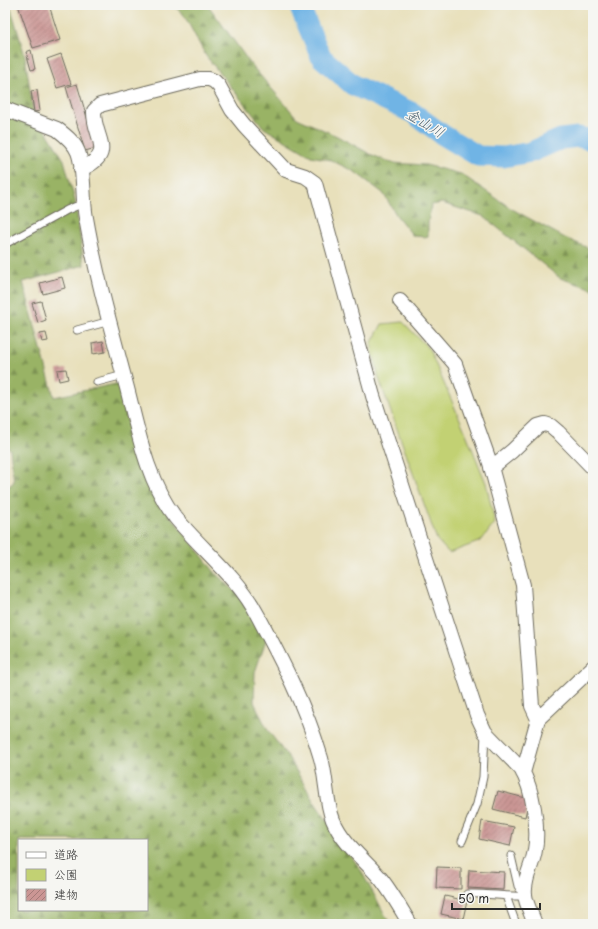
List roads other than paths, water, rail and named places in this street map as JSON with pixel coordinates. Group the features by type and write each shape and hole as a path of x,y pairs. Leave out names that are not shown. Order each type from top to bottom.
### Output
{"street":[{"path":"81,169 92,164 100,157 101,150 99,136 94,117 94,111 100,105 200,79 209,79 214,81 218,86 228,104 244,125 286,170 305,176 315,183 373,396 477,715 484,732 523,773 529,788 535,817 535,850 525,885 525,896 535,924"},
{"path":"5,109 64,134 78,151 85,216 94,260 146,456 158,487 175,516 237,585 249,600 258,615 315,737 324,770 329,808 333,821 340,833 357,854 380,878 410,924"},
{"path":"400,301 455,364 491,468 523,584 532,706 538,719"},
{"path":"491,468 512,451 538,426 545,424 551,426 558,432 593,468"},
{"path":"523,773 538,719 593,667"}],"lane":[{"path":"5,244 67,210 84,203"},
{"path":"77,330 110,321"},
{"path":"97,382 124,375"},
{"path":"462,841 477,804 482,777 484,732"},
{"path":"511,856 518,886 525,896"},
{"path":"467,894 482,893 513,897 525,896"},
{"path":"506,896 516,924"}],"waterway":[{"name":"金山川","path":"299,5 321,57 353,85 413,113 443,135 478,156 504,157 531,152 561,139 578,137 593,140"}]}
